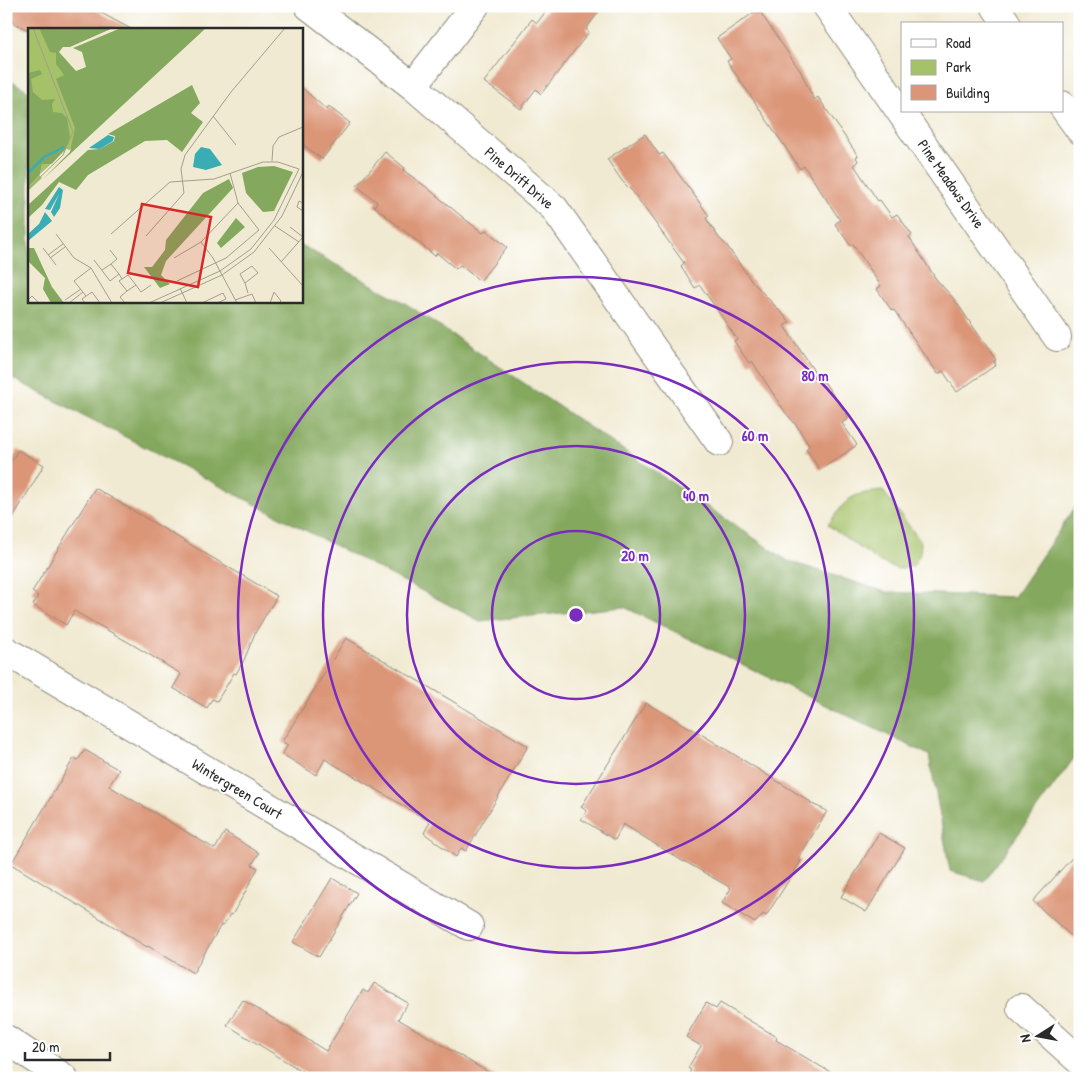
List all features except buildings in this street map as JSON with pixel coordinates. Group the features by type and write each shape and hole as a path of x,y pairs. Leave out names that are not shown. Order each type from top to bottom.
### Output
{"street":[{"name":"Pine Drift Drive","path":"309,6 413,86 554,208 719,442"},
{"path":"413,86 475,6"},
{"name":"Pine Meadows Drive","path":"826,6 1057,337"},
{"path":"995,6 1006,22"},
{"path":"1064,108 1080,130"},
{"name":"Wintergreen Court","path":"6,651 468,926"},
{"path":"1021,1008 1080,1061"},
{"path":"6,1038 64,1078"}],"green space":[{"path":"6,78 28,90 28,302 302,302 302,246 408,305 788,561 886,592 1014,597 1080,500 1080,750 984,881 950,871 929,755 624,607 480,621 6,375"},
{"path":"883,491 921,542 920,554 913,566 898,569 878,561 828,525 840,508 850,499 863,494"}]}
